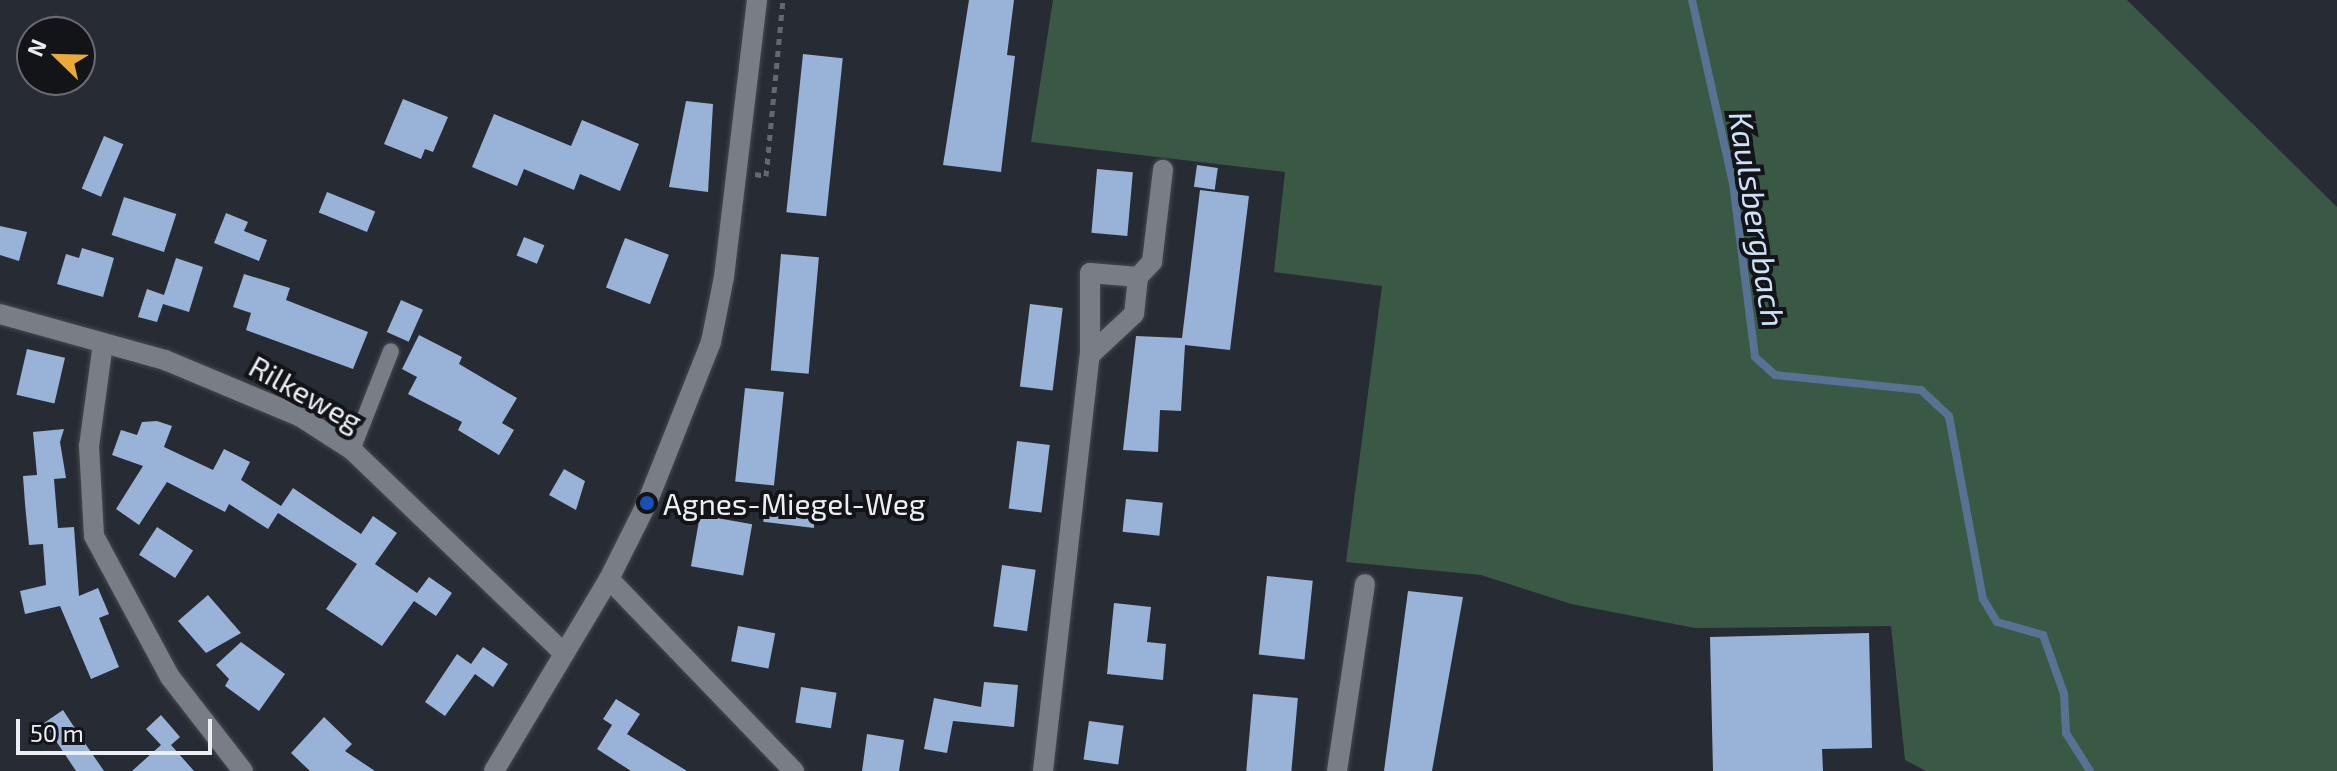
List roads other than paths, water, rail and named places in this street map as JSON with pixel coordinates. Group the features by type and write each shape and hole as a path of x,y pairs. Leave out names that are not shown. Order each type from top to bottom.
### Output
{"street":[{"path":"494,771 609,579 647,503 711,342 726,261 757,0"},
{"path":"1090,355 1134,314 1138,277 1152,262 1163,170"},
{"path":"1043,771 1090,355 1090,273 1138,277"},
{"name":"Rilkeweg","path":"0,314 103,343 243,389 352,450 564,653"},
{"path":"103,343 89,446 94,536 170,677 243,771"},
{"path":"609,579 794,771"},
{"path":"1337,771 1365,584"}],"lane":[{"path":"352,450 391,351"}],"waterway":[{"name":"Kaulsbergbach","path":"1692,0 1733,183 1755,357 1775,375 1921,390 1949,416 1983,599 1997,622 2043,635 2064,694 2066,733 2090,771"}],"place":[{"name":"Agnes-Miegel-Weg","path":"647,503"}]}
